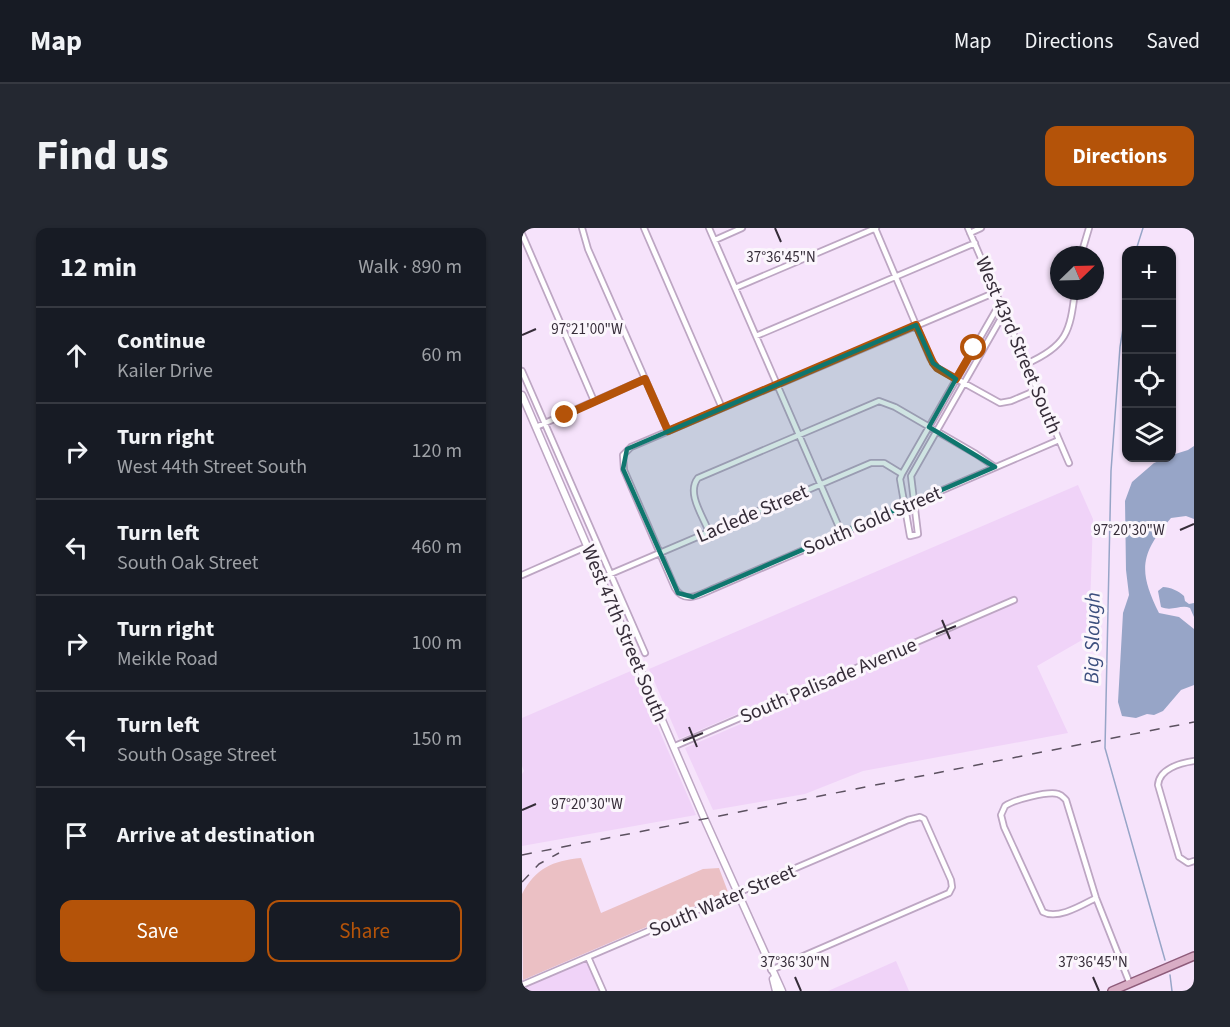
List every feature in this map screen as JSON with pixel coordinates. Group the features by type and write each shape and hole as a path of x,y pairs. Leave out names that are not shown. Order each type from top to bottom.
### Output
{"main road":[{"path":"1112,991 1194,956"}],"street":[{"path":"582,228 589,251 668,431"},
{"path":"644,228 722,408"},
{"path":"709,228 842,534"},
{"path":"715,240 742,228"},
{"path":"735,288 875,228 937,368 1000,404 1038,390"},
{"path":"969,231 981,228"},
{"path":"1084,246 1089,228"},
{"name":"West 43rd Street South","path":"969,231 1069,463"},
{"path":"522,234 594,401"},
{"path":"756,336 975,243"},
{"path":"660,553 624,470 623,455 631,447 996,292"},
{"path":"1026,364 1044,356 1067,334 1075,300"},
{"path":"1000,303 900,479 910,536 918,534 911,476 1004,313"},
{"path":"522,371 645,653"},
{"path":"536,428 645,379"},
{"name":"West 47th Street South","path":"522,395 771,970"},
{"path":"709,532 693,494 696,480 879,401 887,403 995,467"},
{"name":"South Gold Street","path":"660,553 678,593 685,597 696,596 1059,440"},
{"name":"Laclede Street","path":"601,578 874,462 884,463 902,474"},
{"path":"522,575 588,546"},
{"name":"South Palisade Avenue","path":"675,746 1014,600"},
{"path":"1194,761 1172,768 1158,779 1179,857 1188,863 1194,861"},
{"path":"1096,898 1059,914 1045,914 1039,906 1004,827 1001,815 1005,806 1010,802 1056,793 1066,800 1096,898 1130,984"},
{"name":"South Water Street","path":"522,985 908,820 916,817 926,822 951,880 951,891 771,970"},
{"path":"588,957 603,991"},
{"path":"771,970 776,991"},
{"path":"771,970 782,991"}],"highlighted area":[{"path":"916,325 933,363 956,379 929,427 995,467 693,597 678,593 623,469 627,449"}],"shaded area":[{"path":"1078,485 1093,519 1089,636 1037,666 1068,733 863,771 805,794 713,810 685,748 817,691 812,682 679,739 649,669"},
{"path":"633,670 696,815 522,846 522,774 524,771 522,766 522,718"},
{"path":"581,858 601,913 703,869 719,868 728,892 523,980 522,894 533,878 546,867 562,861"},
{"path":"588,957 603,991 522,991 522,985"},
{"path":"896,961 909,991 828,991"}],"water":[{"path":"1194,446 1194,519 1186,516 1171,518 1153,542 1148,553 1145,574 1159,613 1179,617 1194,629 1194,685 1181,690 1163,711 1154,715 1147,714 1136,718 1122,716 1118,702 1123,613 1129,595 1126,570 1125,501 1132,482 1154,463 1176,462 1176,454"},
{"path":"1163,587 1180,592 1185,601 1189,604 1194,603 1194,617 1190,608 1161,607 1158,591"}],"waterway":[{"name":"Big Slough","path":"1137,246 1143,228"},
{"name":"Big Slough","path":"1122,335 1111,471 1105,748 1165,960"},
{"name":"Big Slough","path":"1170,975 1172,991"}],"railway":[{"path":"522,855 1194,722"},
{"path":"522,882 539,864 559,853"},
{"path":"522,986 524,991"}],"route":[{"path":"565,415 645,379 668,431 916,325 933,363 937,368 956,379 974,348"}]}
